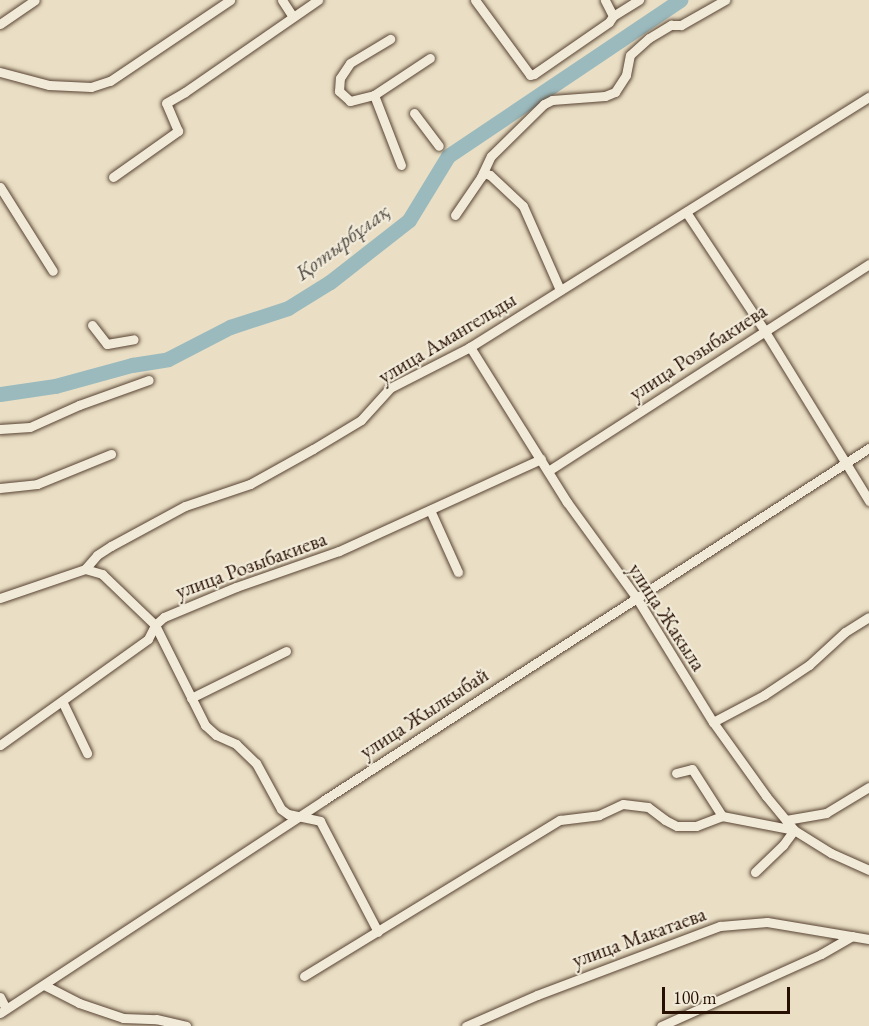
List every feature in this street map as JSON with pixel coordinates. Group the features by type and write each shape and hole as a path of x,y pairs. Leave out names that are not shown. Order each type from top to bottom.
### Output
{"street":[{"path":"0,24 35,0"},
{"path":"0,72 49,85 91,87 110,81 230,0"},
{"path":"282,0 293,17"},
{"path":"113,177 178,131 166,103 318,0"},
{"path":"476,0 530,75 564,54 613,16 639,0"},
{"path":"605,0 613,16"},
{"path":"455,215 483,173 491,156 544,104 552,100 605,96 615,92 626,75 630,54 649,38 670,25 681,25 725,0"},
{"path":"390,39 350,63 340,78 339,91 350,101 374,95 430,58"},
{"path":"374,95 401,165"},
{"name":"улица Амангельды","path":"0,598 85,569 97,555 111,546 185,506 250,484 313,450 361,420 390,388 470,347 869,97"},
{"path":"414,113 439,146"},
{"path":"483,173 490,175 523,206 560,290"},
{"path":"0,187 53,271"},
{"path":"686,212 764,330 869,501"},
{"name":"улица Розыбакиева","path":"548,471 869,264"},
{"path":"92,325 107,344 134,339"},
{"name":"улица Жакыла","path":"470,347 540,459 636,597 713,722 786,820 794,830 831,853 869,870"},
{"path":"0,429 30,428 80,405 149,380"},
{"name":"улица Жылкыбай","path":"3,1011 298,816 869,448"},
{"path":"0,488 38,484 111,454"},
{"name":"улица Розыбакиева","path":"0,745 148,639 155,625 164,617 339,551 540,459"},
{"path":"430,510 458,572"},
{"path":"85,569 102,574 155,625 205,725 216,735 236,744 256,763 281,809 288,814 320,821"},
{"path":"713,722 764,694 809,665 845,632 869,616"},
{"path":"190,698 286,651"},
{"path":"62,701 87,753"},
{"path":"676,773 692,769 722,816"},
{"path":"786,820 826,813 869,786"},
{"path":"324,800 320,821 378,932"},
{"path":"304,976 560,820 599,815 623,804 648,807 677,826 696,826 722,816 794,830 783,845 755,872"},
{"name":"улица Макатаева","path":"466,1026 537,994 720,926 767,922 869,939"},
{"path":"661,1026 821,954 852,936"},
{"path":"44,985 79,1003 123,1018 156,1019 186,1026"},
{"path":"0,997 3,1011"}],"waterway":[{"name":"Қотырбұлақ","path":"0,394 55,386 132,365 168,359 230,327 288,308 330,282 409,220 448,156 680,0"}]}
